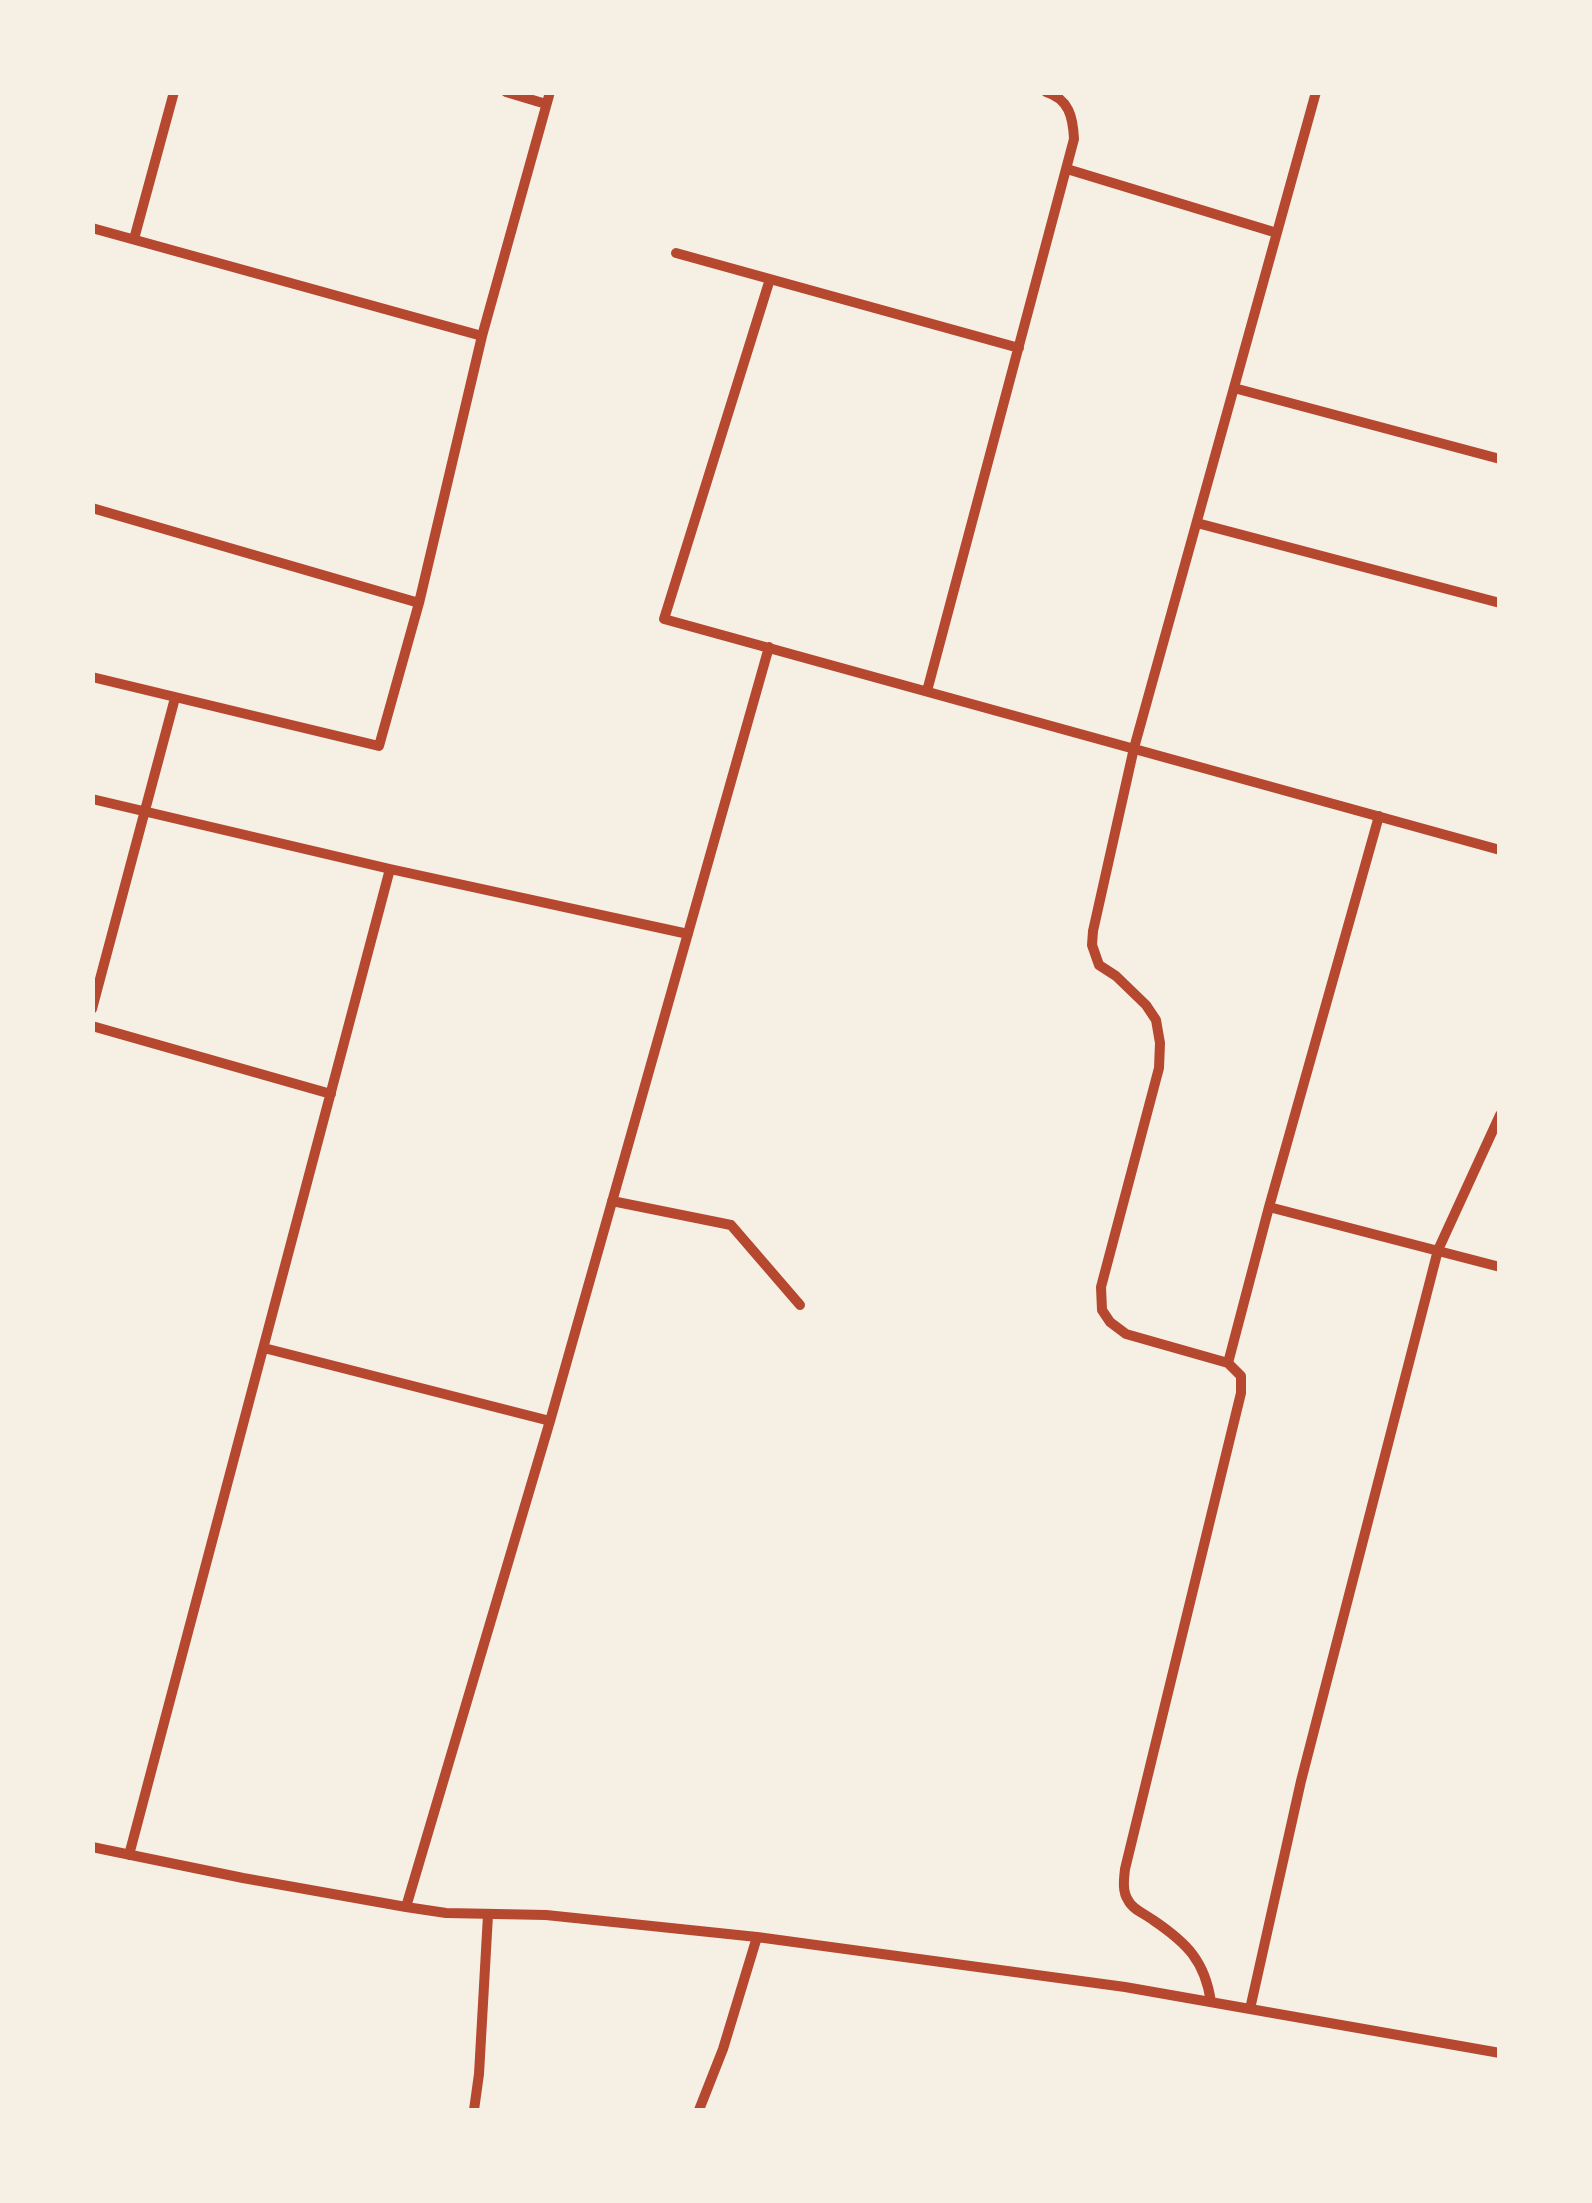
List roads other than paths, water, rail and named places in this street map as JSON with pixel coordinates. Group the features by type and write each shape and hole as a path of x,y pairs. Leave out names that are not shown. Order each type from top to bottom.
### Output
{"street":[{"path":"134,239 174,92"},
{"path":"92,677 379,746 420,603 482,336 548,98 506,92"},
{"path":"927,691 1074,139 1070,110 1057,96 1046,92"},
{"path":"1211,2002 1203,1967 1190,1950 1129,1904 1124,1889 1125,1868 1241,1393 1241,1376 1228,1362 1126,1334 1102,1310 1101,1288 1159,1068 1160,1043 1156,1020 1136,995 1099,965 1092,944 1134,748 1316,92"},
{"path":"1067,169 1277,233"},
{"path":"92,228 482,336"},
{"path":"676,253 1019,348"},
{"path":"770,279 664,618 1500,850"},
{"path":"1234,388 1500,460"},
{"path":"92,508 420,603"},
{"path":"1197,523 1500,604"},
{"path":"406,1907 550,1422 769,648"},
{"path":"92,1008 174,698"},
{"path":"92,799 688,934"},
{"path":"1228,1362 1379,816"},
{"path":"130,1855 390,868"},
{"path":"92,1026 330,1094"},
{"path":"1250,2009 1301,1782 1438,1250 1500,1115"},
{"path":"612,1201 731,1225 800,1304"},
{"path":"1269,1207 1500,1268"},
{"path":"264,1348 550,1422"},
{"path":"92,1847 446,1913 546,1915 758,1937 1125,1987 1500,2053"},
{"path":"474,2110 488,1915"},
{"path":"699,2110 723,2049 758,1937"}]}
